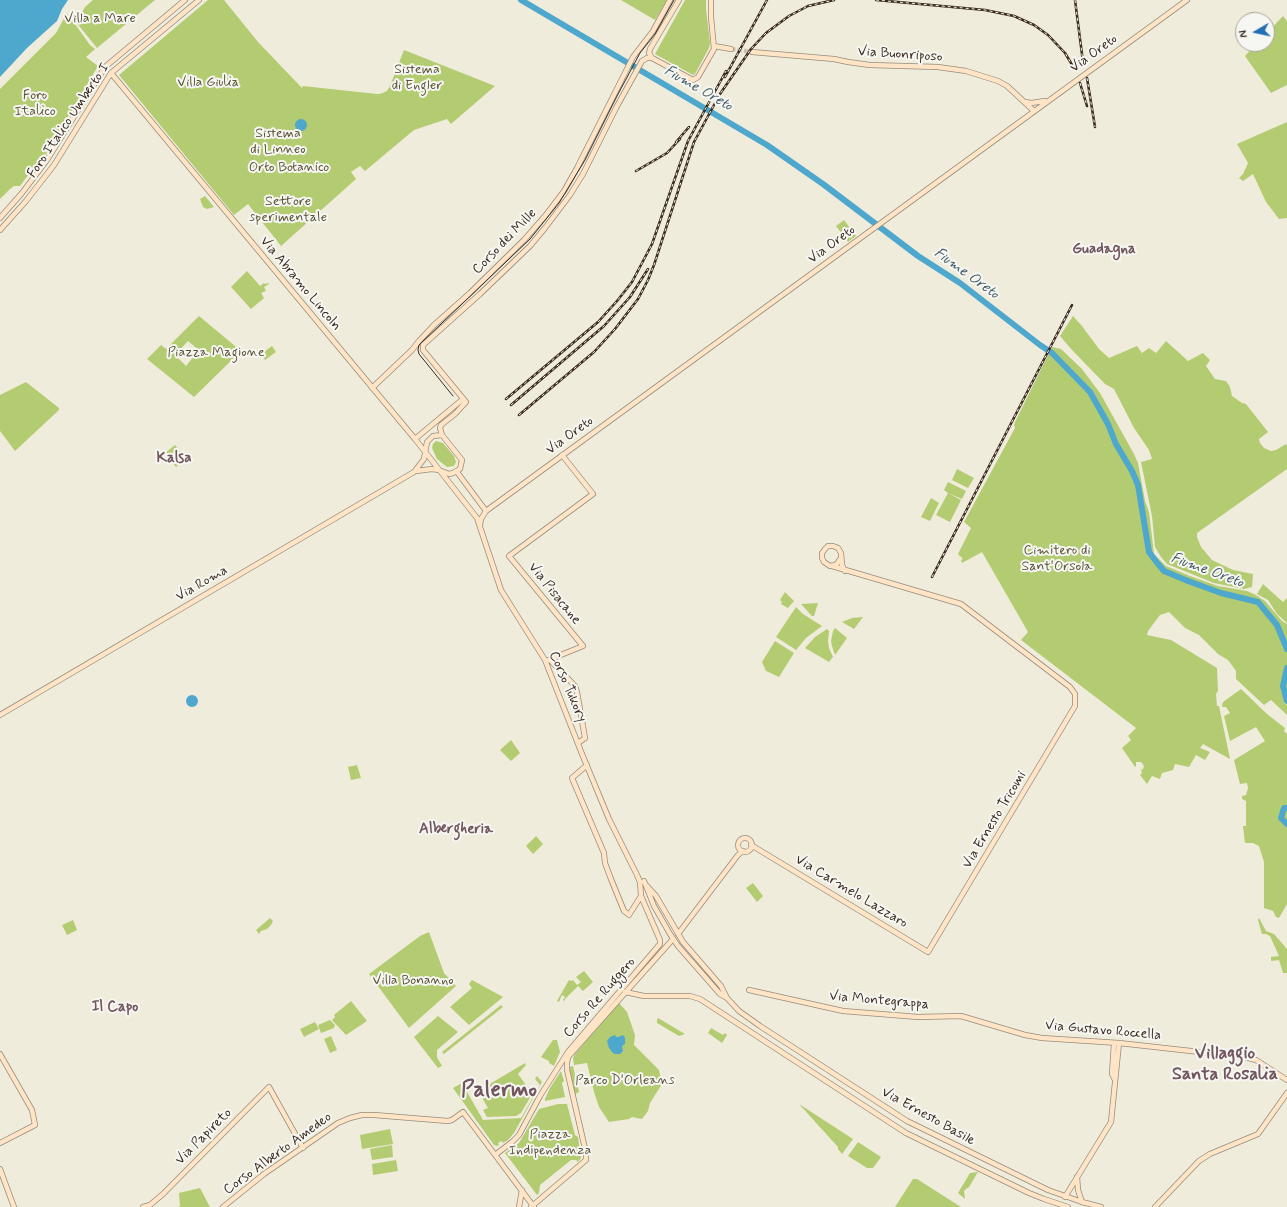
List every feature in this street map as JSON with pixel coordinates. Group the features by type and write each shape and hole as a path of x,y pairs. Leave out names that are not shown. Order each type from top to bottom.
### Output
{"street":[{"name":"Foro Italico Umberto I","path":"0,218 22,193 47,160 105,67 185,0"},
{"name":"Foro Italico Umberto I","path":"0,230 26,201 54,165 111,73 199,0"},
{"name":"Corso dei Mille","path":"372,388 412,350 419,340 434,325 470,293 524,240 545,216 564,191 577,168 633,56 656,27 670,0"},
{"path":"679,0 660,35 649,51 652,58 693,80 698,77 712,53 714,46 711,22 711,0"},
{"name":"Via Oreto","path":"488,509 917,195 1187,0"},
{"path":"656,27 660,35"},
{"path":"714,46 731,49"},
{"name":"Via Buonriposo","path":"752,52 834,59 870,65 938,67 982,75 1007,86 1034,111"},
{"name":"Corso dei Mille","path":"423,350 423,345 476,298 508,267 536,239 551,221 583,174 642,61 646,58 652,58"},
{"name":"Via Abramo Lincoln","path":"111,73 426,452 439,470"},
{"path":"1025,102 1031,103 1047,101"},
{"path":"47,160 54,165"},
{"path":"412,350 419,348 423,350 466,402 441,426 440,430 442,435 462,460 461,466 457,472 449,474 439,470 429,469 414,472"},
{"path":"415,439 461,397"},
{"path":"414,472 424,459 426,444 429,439 433,436 442,435"},
{"name":"Via Pisacane","path":"548,660 583,646 509,556 593,494 562,455"},
{"name":"Corso Tukory","path":"439,470 477,518 501,590 548,660 576,689 579,698 585,738 578,743"},
{"name":"Via Roma","path":"0,715 414,472"},
{"path":"457,472 488,509 481,518 480,525"},
{"path":"830,546 837,547 840,551 842,567 845,570 825,563 822,558 822,553 825,549 830,546"},
{"path":"832,566 838,564 841,558"},
{"name":"Via Ernesto Tricomi","path":"845,570 961,604 1063,680 1072,689 1075,696 1076,702 1073,711 928,952"},
{"name":"Corso Tukory","path":"548,660 578,743 609,819 634,867 640,882 641,896 660,940 660,944"},
{"path":"587,765 572,778 605,856 605,863 624,911 630,913"},
{"path":"678,934 738,855 744,851 750,847 749,839 744,838 738,843 738,847 740,850 744,851"},
{"name":"Via Carmelo Lazzaro","path":"750,847 762,851 928,952"},
{"name":"Corso Tukory","path":"634,867 656,896 678,934"},
{"name":"Corso Tukory","path":"644,881 654,906 678,946"},
{"path":"630,913 641,896 651,900"},
{"path":"630,913 639,907 646,910 654,906"},
{"name":"Via Ernesto Basile","path":"678,934 685,945 721,986 727,998 739,1011 907,1121 1034,1184 1065,1197 1101,1207"},
{"name":"Corso Re Ruggero","path":"567,1070 567,1060 572,1053 673,939"},
{"name":"Corso Re Ruggero","path":"558,1068 572,1046 660,944"},
{"name":"Via Ernesto Basile","path":"678,946 720,994 727,998"},
{"name":"Via Montegrappa","path":"749,990 843,1012 910,1016 961,1016 1007,1030"},
{"name":"Via Ernesto Basile","path":"625,992 644,996 690,996 700,999 906,1133 1029,1193 1068,1207"},
{"path":"754,1034 758,1030 756,1023"},
{"name":"Via Gustavo Roccella","path":"1007,1030 1042,1038 1119,1043 1245,1056 1256,1060 1287,1080"},
{"path":"1114,1043 1112,1074 1116,1080"},
{"path":"1065,1197 1111,1122 1119,1043"},
{"path":"0,1054 32,1110 35,1125 0,1143"},
{"path":"563,1066 567,1070 586,1153 586,1160 533,1207 495,1155 519,1135 540,1096 558,1068 563,1066"},
{"name":"Via Papireto","path":"143,1207 155,1202 269,1087 303,1148"},
{"path":"853,1099 859,1090"},
{"path":"1154,1207 1199,1161 1210,1154 1258,1134 1287,1093"},
{"name":"Corso Alberto Amedeo","path":"223,1207 264,1174 338,1123 356,1116 380,1115 448,1121 464,1112 495,1155"},
{"path":"0,1169 14,1207"},
{"path":"1077,1176 1078,1190 1082,1202"},
{"path":"520,1207 522,1190"}],"green space":[{"name":"Villa a Mare","path":"93,0 155,0 97,48 76,22 85,7"},
{"path":"208,0 224,0 258,42 302,88 303,86 380,94 387,91 390,86 404,50 495,86 451,124 447,119 414,130 365,171 360,166 351,172 356,179 281,246 248,204 234,215 119,75"},
{"path":"621,0 667,0 655,20"},
{"path":"685,0 706,0 710,43 709,48 695,74 693,75 655,54"},
{"name":"Foro Italico","path":"67,13 90,45 95,49 86,57 98,66 46,154 43,155 20,186 14,186 0,199 0,89 56,33"},
{"path":"1283,16 1287,21 1287,85 1271,93 1245,56 1249,52 1275,52 1275,24"},
{"path":"1287,122 1287,218 1279,219 1266,202 1253,174 1243,181 1239,178 1243,174 1248,163 1237,144"},
{"path":"205,196 214,207 207,209 203,207 200,199"},
{"path":"844,220 856,236 848,242 836,226"},
{"path":"247,271 260,286 264,283 269,284 264,287 266,291 261,293 264,298 251,309 231,287"},
{"name":"Piazza Magione","path":"199,316 241,351 194,397 147,359 161,345 166,349","holes":["188,341 199,350 186,366 175,355"]},
{"path":"1073,316 1099,349 1109,358 1137,346 1142,353 1149,348 1156,353 1166,341 1188,361 1203,353 1210,360 1206,366 1215,379 1226,381 1230,387 1232,396 1246,404 1268,432 1259,439 1264,448 1271,451 1276,450 1286,444 1287,469 1197,533 1201,547 1212,560 1233,570 1253,574 1252,587 1244,589 1214,583 1167,564 1161,557 1155,547 1152,516 1141,462 1152,459 1149,450 1134,428 1114,389 1105,384 1060,336"},
{"path":"272,346 276,352 265,360 261,354"},
{"name":"Cimitero di Sant'Orsola","path":"1052,347 1061,349 1082,369 1100,393 1134,454 1138,463 1145,501 1149,512 1154,554 1166,566 1190,576 1218,586 1247,591 1256,595 1265,601 1282,621 1287,624 1287,699 1284,703 1287,705 1287,715 1271,700 1264,705 1236,679 1236,671 1228,660 1218,654 1199,635 1185,628 1169,612 1160,615 1148,631 1147,635 1171,640 1217,668 1217,706 1219,706 1230,759 1203,744 1200,748 1210,752 1205,760 1196,755 1189,767 1175,764 1173,770 1162,773 1160,779 1152,776 1147,784 1140,775 1144,766 1141,762 1136,762 1135,767 1122,748 1131,740 1128,736 1136,728 1021,640 1028,632 982,552 962,563 961,560 963,559 958,554 971,528 964,522 1015,428 1015,422"},
{"path":"26,382 59,408 59,410 15,451 0,431 0,395"},
{"path":"436,441 443,443 454,456 456,462 454,466 447,467 437,459 432,448"},
{"path":"175,445 186,459 176,467 165,453"},
{"path":"957,469 974,478 968,488 952,480"},
{"path":"948,482 966,491 962,499 944,490"},
{"path":"948,493 961,500 950,522 936,515"},
{"path":"931,498 939,503 930,521 921,517"},
{"path":"1263,584 1283,602 1287,598 1287,623 1277,614 1268,600 1257,594"},
{"path":"785,592 794,601 788,608 781,604 782,602 780,600"},
{"path":"818,603 814,616 812,616 801,604"},
{"path":"796,607 803,614 822,626 806,638 796,650 776,637"},
{"path":"863,617 854,629 842,622 852,618"},
{"path":"835,628 847,638 835,655 831,641"},
{"path":"827,629 829,631 829,648 833,657 829,662 805,648 815,637"},
{"path":"775,641 794,653 779,677 766,671 762,662"},
{"path":"1241,689 1267,714 1285,728 1284,731 1287,734 1287,904 1279,918 1276,917 1273,911 1264,908 1264,862 1259,846 1253,843 1245,843 1243,826 1246,826 1246,801 1242,799 1242,796 1246,795 1248,788 1247,783 1240,784 1234,760 1265,741 1256,727 1230,741 1224,716 1230,713 1226,707 1222,707 1223,702"},
{"path":"511,740 520,753 511,761 500,750"},
{"path":"357,765 361,778 351,780 348,767"},
{"path":"536,836 543,844 533,854 526,846"},
{"path":"753,883 763,896 757,902 746,888"},
{"path":"270,918 273,921 271,925 259,934 256,930"},
{"path":"1259,918 1266,931 1274,934 1287,949 1287,973 1283,973 1279,960 1271,961 1271,957 1279,956 1270,936 1262,934 1258,920"},
{"path":"73,920 77,930 67,935 62,925"},
{"name":"Villa Bonanno","path":"429,932 444,973 456,986 409,1028 369,974 420,936"},
{"path":"584,971 593,982 583,991 578,986 565,999 565,1001 563,1000 565,997 562,995 559,1002 557,1001 569,980 573,980 577,985 581,982 576,977"},
{"path":"472,980 503,997 469,1025 450,1007 472,988 469,984"},
{"path":"351,1001 367,1021 346,1035 332,1020 335,1017 334,1015"},
{"name":"Parco D'Orleans","path":"619,1003 627,1012 635,1035 634,1045 659,1070 662,1084 650,1103 648,1111 642,1119 632,1117 629,1119 609,1122 599,1107 587,1063 574,1065 573,1058"},
{"path":"501,1005 503,1007 444,1054 442,1052"},
{"path":"438,1016 458,1032 437,1050 437,1057 442,1066 438,1068 414,1037"},
{"path":"658,1018 685,1034 679,1036 657,1023"},
{"path":"330,1020 335,1025 334,1028 321,1033 318,1025"},
{"path":"315,1022 319,1029 304,1037 300,1029"},
{"path":"711,1028 723,1035 725,1033 727,1035 722,1043 708,1033"},
{"path":"331,1036 337,1050 330,1053 324,1039"},
{"path":"553,1040 557,1040 560,1052 554,1066 549,1063 549,1061 541,1057"},
{"path":"525,1063 526,1065 518,1074 526,1085 534,1091 521,1113 516,1116 487,1117 483,1110 488,1108 478,1091"},
{"path":"573,1066 579,1092 575,1094 569,1067"},
{"path":"561,1071 564,1081 562,1083 565,1097 545,1101 550,1088"},
{"path":"537,1076 542,1082 514,1133 508,1140 503,1143 502,1141 498,1143 499,1145 497,1146 494,1145 453,1088 462,1083 483,1120 521,1118 540,1085 535,1079"},
{"name":"Piazza Indipendenza","path":"558,1104 567,1104 575,1135 578,1137 581,1158 578,1162 576,1160 571,1160 540,1185 539,1193 537,1195 505,1153 519,1143 539,1109"},
{"path":"799,1104 853,1139 842,1154 838,1147"},
{"path":"390,1129 393,1144 362,1149 360,1135"},
{"path":"858,1142 881,1157 873,1168 867,1168 848,1156"},
{"path":"392,1145 393,1157 372,1160 370,1149"},
{"path":"396,1160 398,1171 373,1175 372,1164"},
{"path":"978,1172 969,1187 964,1191 965,1199 958,1193 970,1173"},
{"path":"913,1179 917,1179 961,1207 895,1207"},
{"path":"200,1188 210,1207 178,1207 180,1206 179,1193"}],"water":[{"path":"0,0 68,0 57,21 27,48 0,77"},
{"path":"299,119 303,119 307,125 303,131 299,131 295,127 295,123"},
{"path":"190,695 194,695 198,701 194,707 190,707 186,703 186,699"},
{"path":"615,1035 618,1037 623,1035 625,1038 625,1044 622,1046 623,1051 620,1054 613,1053 609,1048 607,1041 610,1037"}],"waterway":[{"name":"Fiume Oreto","path":"521,0 767,145 823,184 918,256 960,283 1052,353 1090,392 1108,424 1116,444 1132,471 1138,485 1149,552 1158,564 1164,571 1188,581 1221,593 1258,602 1277,625 1287,649"},
{"name":"Fiume Oreto","path":"1287,668 1283,686 1287,701"},
{"name":"Fiume Oreto","path":"1287,808 1284,808 1281,818 1287,824"}],"tunnel":[{"path":"731,49 752,52"}],"tram line":[{"path":"453,396 419,354 419,345 530,239 559,203 585,160 640,53 655,34 674,0"}],"railway":[{"path":"725,77 767,0"},
{"path":"519,415 594,352 615,329 638,299 654,265 694,142 720,94 751,49 766,33 789,16 808,6 834,0"},
{"path":"876,0 985,10 1014,16 1034,25 1048,35 1065,53 1074,68"},
{"path":"1075,0 1083,62"},
{"path":"506,399 598,322 632,282 652,244 688,141 726,71"},
{"path":"1087,78 1095,127"},
{"path":"1080,83 1087,106"},
{"path":"676,142 689,127"},
{"path":"636,171 667,153 680,139"},
{"path":"511,405 604,326 630,297 648,269"},
{"path":"932,577 1072,305"}],"district":[{"name":"Guadagna","path":"1104,250"},
{"name":"Kalsa","path":"174,459"},
{"name":"Albergheria","path":"456,830"},
{"name":"Il Capo","path":"115,1008"},
{"name":"Villaggio Santa Rosalia","path":"1225,1064"},
{"name":"Palermo","path":"499,1091"}],"park label":[{"name":"Sistema di Engler","path":"417,78"},
{"name":"Villa Giulia","path":"208,83"},
{"name":"Sistema di Linneo","path":"278,142"},
{"name":"Orto Botanico","path":"289,168"},
{"name":"Settore sperimentale","path":"288,210"}]}
